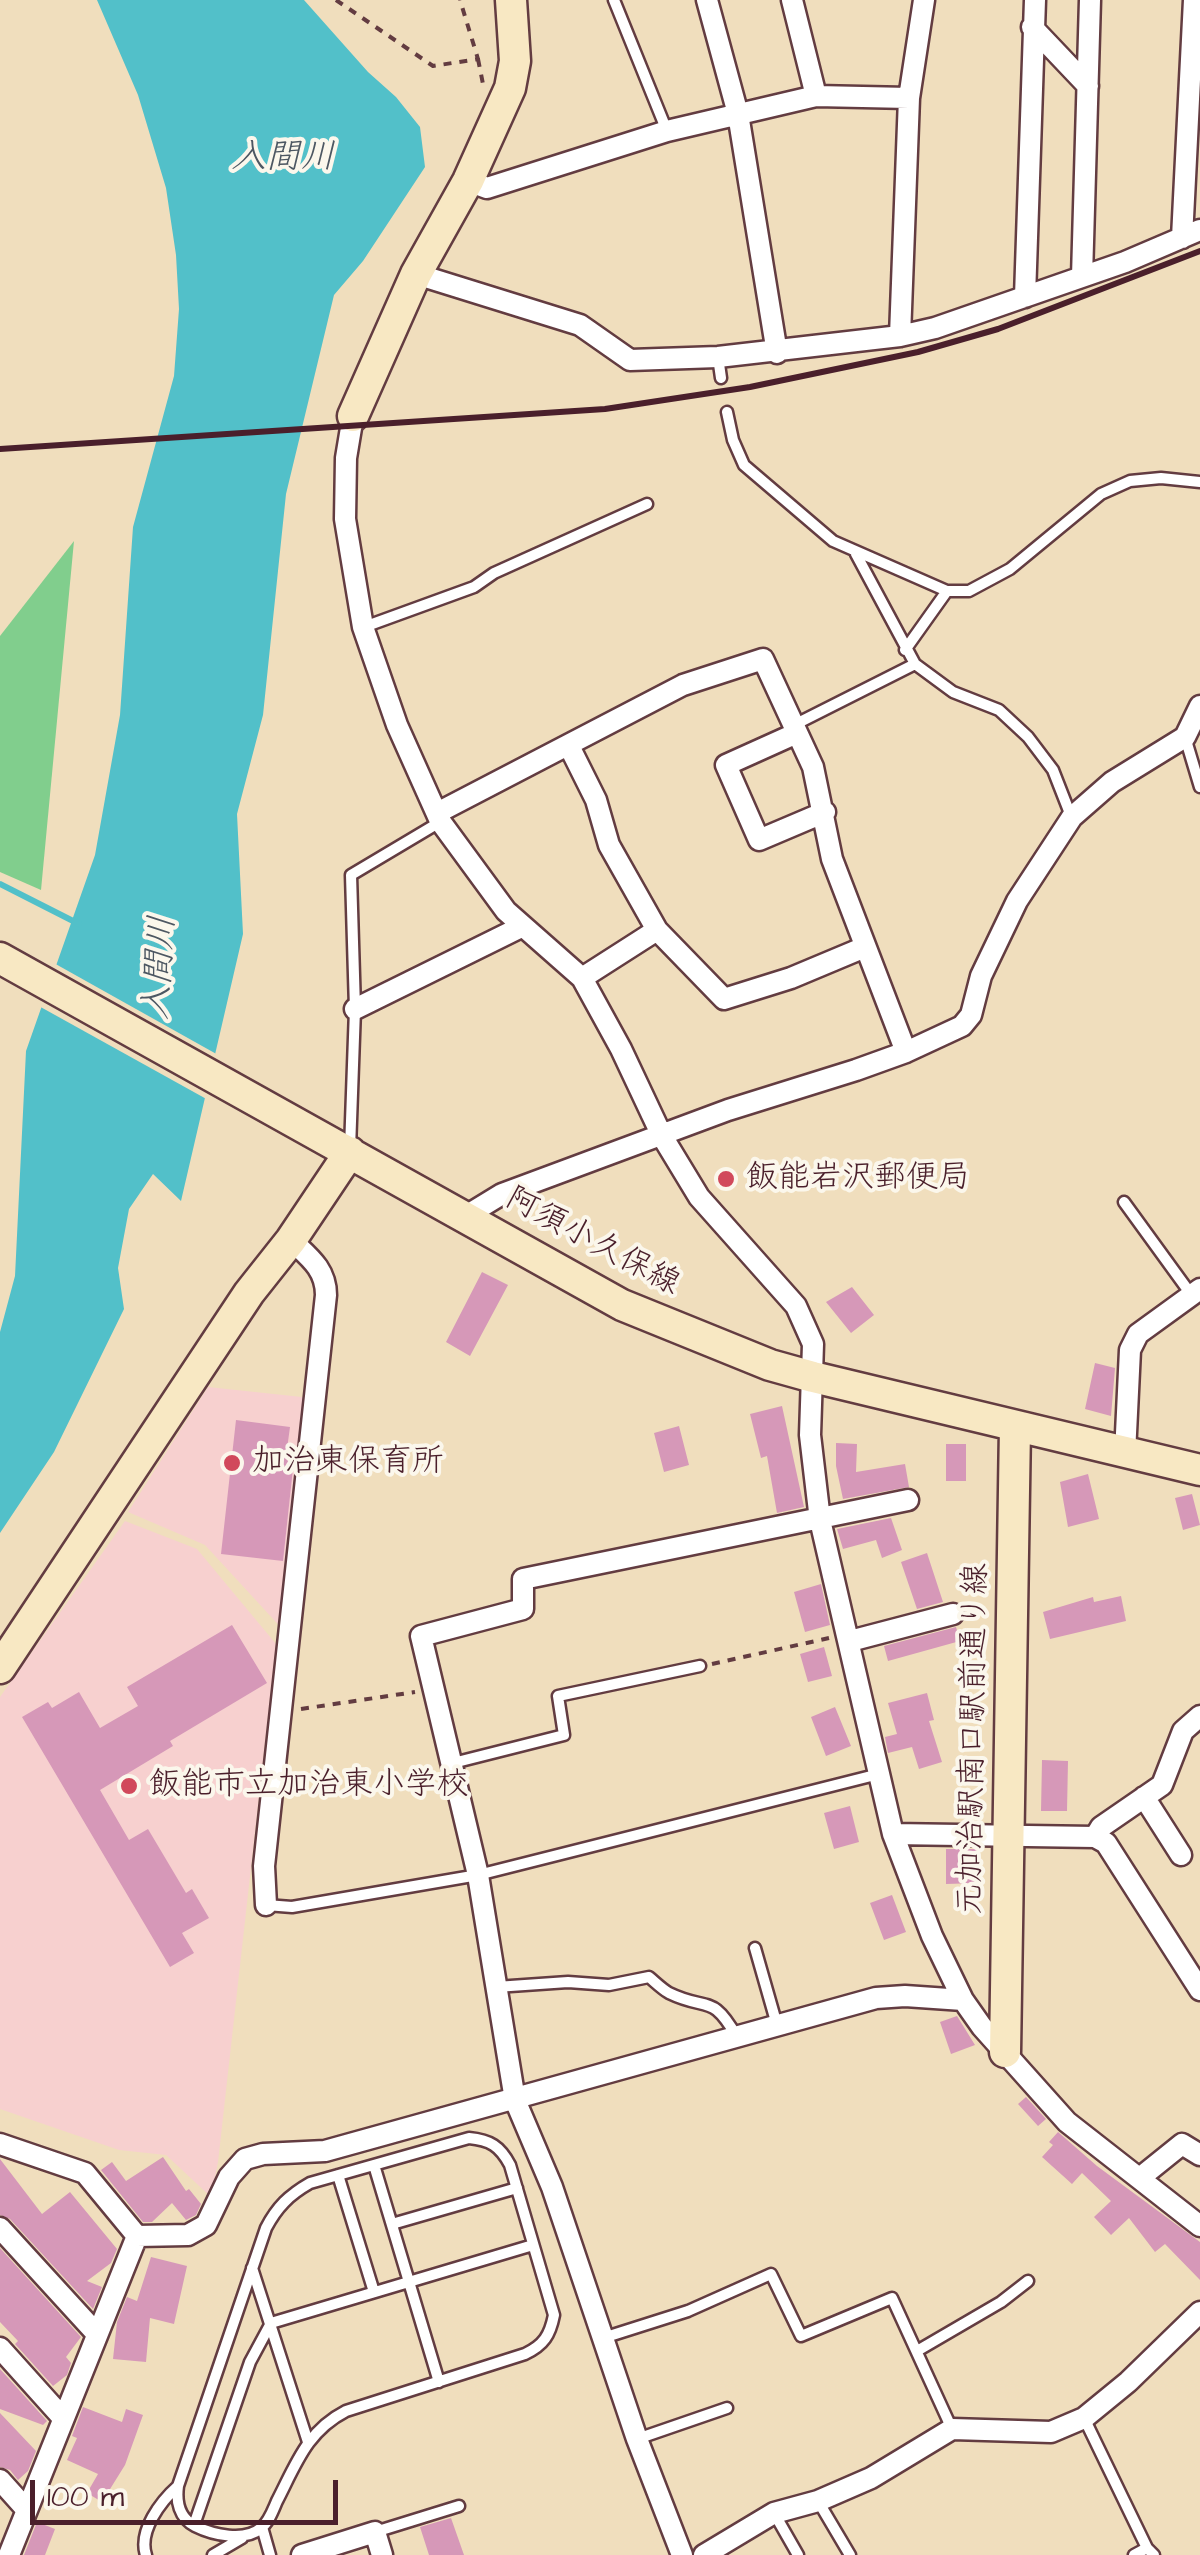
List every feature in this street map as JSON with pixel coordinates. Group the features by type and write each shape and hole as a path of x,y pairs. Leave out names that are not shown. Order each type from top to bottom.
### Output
{"street":[{"path":"511,0 515,62 510,88 468,181 416,274 353,416 346,458 345,519 363,627 397,724 439,817 482,882 521,927 582,978 662,1136 699,1197 796,1306 813,1344 810,1435 820,1520 894,1834 932,1936 963,2000 1067,2122 1200,2226"},
{"path":"707,0 738,114 776,353"},
{"path":"792,0 816,96"},
{"path":"900,336 909,98 924,0"},
{"path":"1025,297 1035,0"},
{"path":"1082,277 1090,0"},
{"path":"416,274 580,325 630,360 720,368 776,353 935,328 1082,277 1191,234 1196,95 1194,0"},
{"path":"1032,27 1088,86"},
{"path":"468,181 486,188 667,131 816,96 909,98"},
{"path":"439,817 683,685 763,659 814,767 832,860 906,1052"},
{"path":"466,1216 502,1194 728,1110 906,1052 967,1021 982,976 1017,901 1072,817 1112,782 1185,737 1200,706"},
{"path":"796,729 726,765 759,840 825,812"},
{"path":"569,746 596,800 609,845 656,930 724,1000 791,978 864,947"},
{"path":"354,1009 521,927"},
{"path":"582,978 656,930"},
{"name":"阿須小久保線","path":"0,958 622,1305 770,1365 812,1377 1126,1454 1199,1467"},
{"path":"0,1668 249,1294 350,1152"},
{"path":"266,1905 264,1866 326,1295 326,1281 318,1265 291,1240"},
{"path":"1126,1454 1130,1350 1138,1334 1196,1294"},
{"name":"元加治駅南口駅前通り線","path":"1005,2052 1015,1428"},
{"path":"682,2555 552,2187 515,2100 478,1874 421,1636 524,1609 523,1579 908,1500"},
{"path":"849,1637 952,1614"},
{"path":"1095,1837 1100,1827 1162,1785 1183,1731 1200,1716"},
{"path":"1144,1797 1181,1855"},
{"path":"894,1834 1095,1837 1106,1843 1200,1990"},
{"path":"137,2236 188,2235 206,2225 229,2177 245,2159 262,2154 325,2151 876,1998 963,2000"},
{"path":"0,2144 86,2174 137,2236"},
{"path":"1141,2177 1182,2144 1200,2155"},
{"path":"0,2228 96,2333"},
{"path":"9,2555 137,2236"},
{"path":"704,2555 774,2512 818,2501 870,2478 952,2429 1052,2432 1084,2418 1128,2382 1200,2312"},
{"path":"0,2348 62,2417"},
{"path":"0,2480 26,2509"},
{"path":"302,2555 375,2532 382,2555"}],"lane":[{"path":"614,0 667,131"},
{"path":"728,412 744,465 833,541 946,590 968,592 1010,569 1102,494 1130,481 1161,478 1200,482"},
{"path":"363,627 474,587 494,573 647,504"},
{"path":"856,553 914,664 953,692 999,710 1028,736 1054,770 1072,817"},
{"path":"904,650 946,590"},
{"path":"796,729 914,664"},
{"path":"1185,737 1200,787"},
{"path":"350,1152 354,1009 350,875 439,817"},
{"path":"1124,1202 1196,1294"},
{"path":"454,1762 564,1735 558,1696 700,1666"},
{"path":"266,1905 292,1906 478,1874 880,1774"},
{"path":"754,1948 777,2026"},
{"path":"495,1986 568,1982 609,1986 649,1977 670,1993 711,2004 723,2013 737,2037"},
{"path":"213,2555 248,2536 262,2528 308,2442 325,2422 525,2354 539,2347 550,2333 554,2314 517,2188 502,2150 486,2139 470,2138 310,2183 290,2195 276,2210 252,2268 176,2500 194,2526 248,2536"},
{"path":"374,2165 439,2382"},
{"path":"338,2175 374,2292"},
{"path":"392,2224 517,2188"},
{"path":"194,2526 250,2362 270,2324 534,2244"},
{"path":"252,2268 308,2442"},
{"path":"603,2338 688,2311 771,2274 801,2336 892,2298 952,2429"},
{"path":"917,2351 1028,2282"},
{"path":"638,2439 727,2408"},
{"path":"1084,2418 1151,2552 1134,2555"},
{"path":"146,2555 143,2545 160,2502 178,2486"},
{"path":"818,2501 850,2555"},
{"path":"375,2532 459,2506"},
{"path":"774,2512 798,2555"},
{"path":"262,2528 270,2555"}],"path":[{"path":"336,0 433,66 478,59"},
{"path":"460,0 484,80 482,92"},
{"path":"700,1666 849,1637"},
{"path":"281,1712 433,1689"}],"shaded area":[{"name":"加治東保育所","path":"208,1387 302,1397 308,1413 286,1633 205,1545 128,1512"},
{"name":"飯能市立加治東小学校","path":"125,1521 197,1549 276,1644 211,2197 166,2155 119,2150 0,2109 0,1697"}],"green space":[{"path":"74,541 41,890 0,872 0,636"}],"water":[{"name":"入間川","path":"97,0 304,0 420,127 425,167 363,261 334,295 286,494 263,715 237,814 243,934 181,1201 153,1174 129,1209 118,1268 124,1309 54,1452 0,1533 0,1332 15,1276 26,1051 95,855 120,715 133,527 174,376 179,309 166,188 138,95"}],"pier":[{"path":"52,962 220,1056 210,1101 37,1005"}],"building":[{"path":"482,1272 508,1285 470,1356 446,1342"},
{"path":"852,1287 874,1315 851,1333 826,1302"},
{"path":"1095,1363 1115,1368 1111,1416 1085,1409"},
{"path":"782,1406 804,1507 777,1513 767,1456 761,1458 750,1414"},
{"path":"236,1420 290,1427 287,1449 295,1450 283,1561 221,1554"},
{"path":"679,1426 689,1465 664,1472 654,1433"},
{"path":"836,1443 857,1444 856,1472 905,1464 909,1487 843,1499"},
{"path":"946,1444 966,1444 966,1481 946,1481"},
{"path":"1088,1474 1099,1519 1068,1527 1060,1482"},
{"path":"1192,1494 1200,1525 1183,1530 1175,1498"},
{"path":"891,1518 902,1550 882,1558 876,1540 843,1549 837,1529"},
{"path":"927,1553 943,1602 917,1609 901,1562"},
{"path":"821,1584 830,1625 805,1632 794,1592"},
{"path":"1121,1596 1126,1621 1050,1639 1043,1612 1093,1597 1094,1602"},
{"path":"232,1625 267,1683 170,1741 173,1746 100,1790 129,1840 148,1829 186,1893 192,1889 209,1918 182,1933 194,1953 170,1967 22,1717 48,1702 52,1708 79,1692 100,1728 138,1706 127,1687"},
{"path":"956,1627 960,1641 888,1661 884,1646"},
{"path":"824,1647 832,1676 808,1682 800,1654"},
{"path":"927,1693 934,1720 929,1721 942,1762 919,1769 912,1747 888,1753 885,1737 897,1734 888,1703"},
{"path":"835,1707 851,1746 826,1756 811,1717"},
{"path":"1042,1760 1068,1761 1067,1811 1041,1811"},
{"path":"850,1806 859,1842 834,1849 824,1813"},
{"path":"946,1849 977,1849 978,1883 946,1884"},
{"path":"892,1895 906,1932 884,1940 870,1903"},
{"path":"957,2016 975,2045 951,2054 940,2022"},
{"path":"1026,2097 1046,2119 1038,2126 1018,2104"},
{"path":"1058,2132 1200,2242 1200,2280 1165,2244 1155,2252 1129,2218 1111,2235 1094,2217 1111,2201 1082,2173 1072,2184 1042,2157"},
{"path":"163,2157 186,2191 189,2189 201,2204 196,2215 186,2220 172,2203 152,2222 143,2222 101,2170 112,2162 126,2181"},
{"path":"0,2159 42,2214 70,2192 117,2249 111,2263 87,2281 102,2287 93,2309 10,2219 0,2215"},
{"path":"0,2248 81,2337 66,2357 71,2363 67,2375 53,2386 0,2322"},
{"path":"151,2257 187,2266 174,2324 150,2318 146,2362 113,2359 117,2322 127,2297 137,2301"},
{"path":"0,2369 47,2421 43,2425 0,2409"},
{"path":"83,2407 122,2422 126,2409 143,2415 125,2465 102,2502 87,2493 98,2474 67,2460 77,2438 72,2436"},
{"path":"0,2413 36,2451 28,2471 18,2480 10,2470 0,2467"},
{"path":"451,2518 464,2555 429,2555 420,2527"},
{"path":"37,2522 55,2529 45,2555 24,2555"}],"waterway":[{"path":"0,884 79,924"}],"railway":[{"path":"0,449 605,409 750,387 918,352 998,329 1200,251"}],"place":[{"name":"飯能岩沢郵便局","path":"726,1179"},
{"name":"加治東保育所","path":"232,1463"},
{"name":"飯能市立加治東小学校","path":"129,1786"}]}
